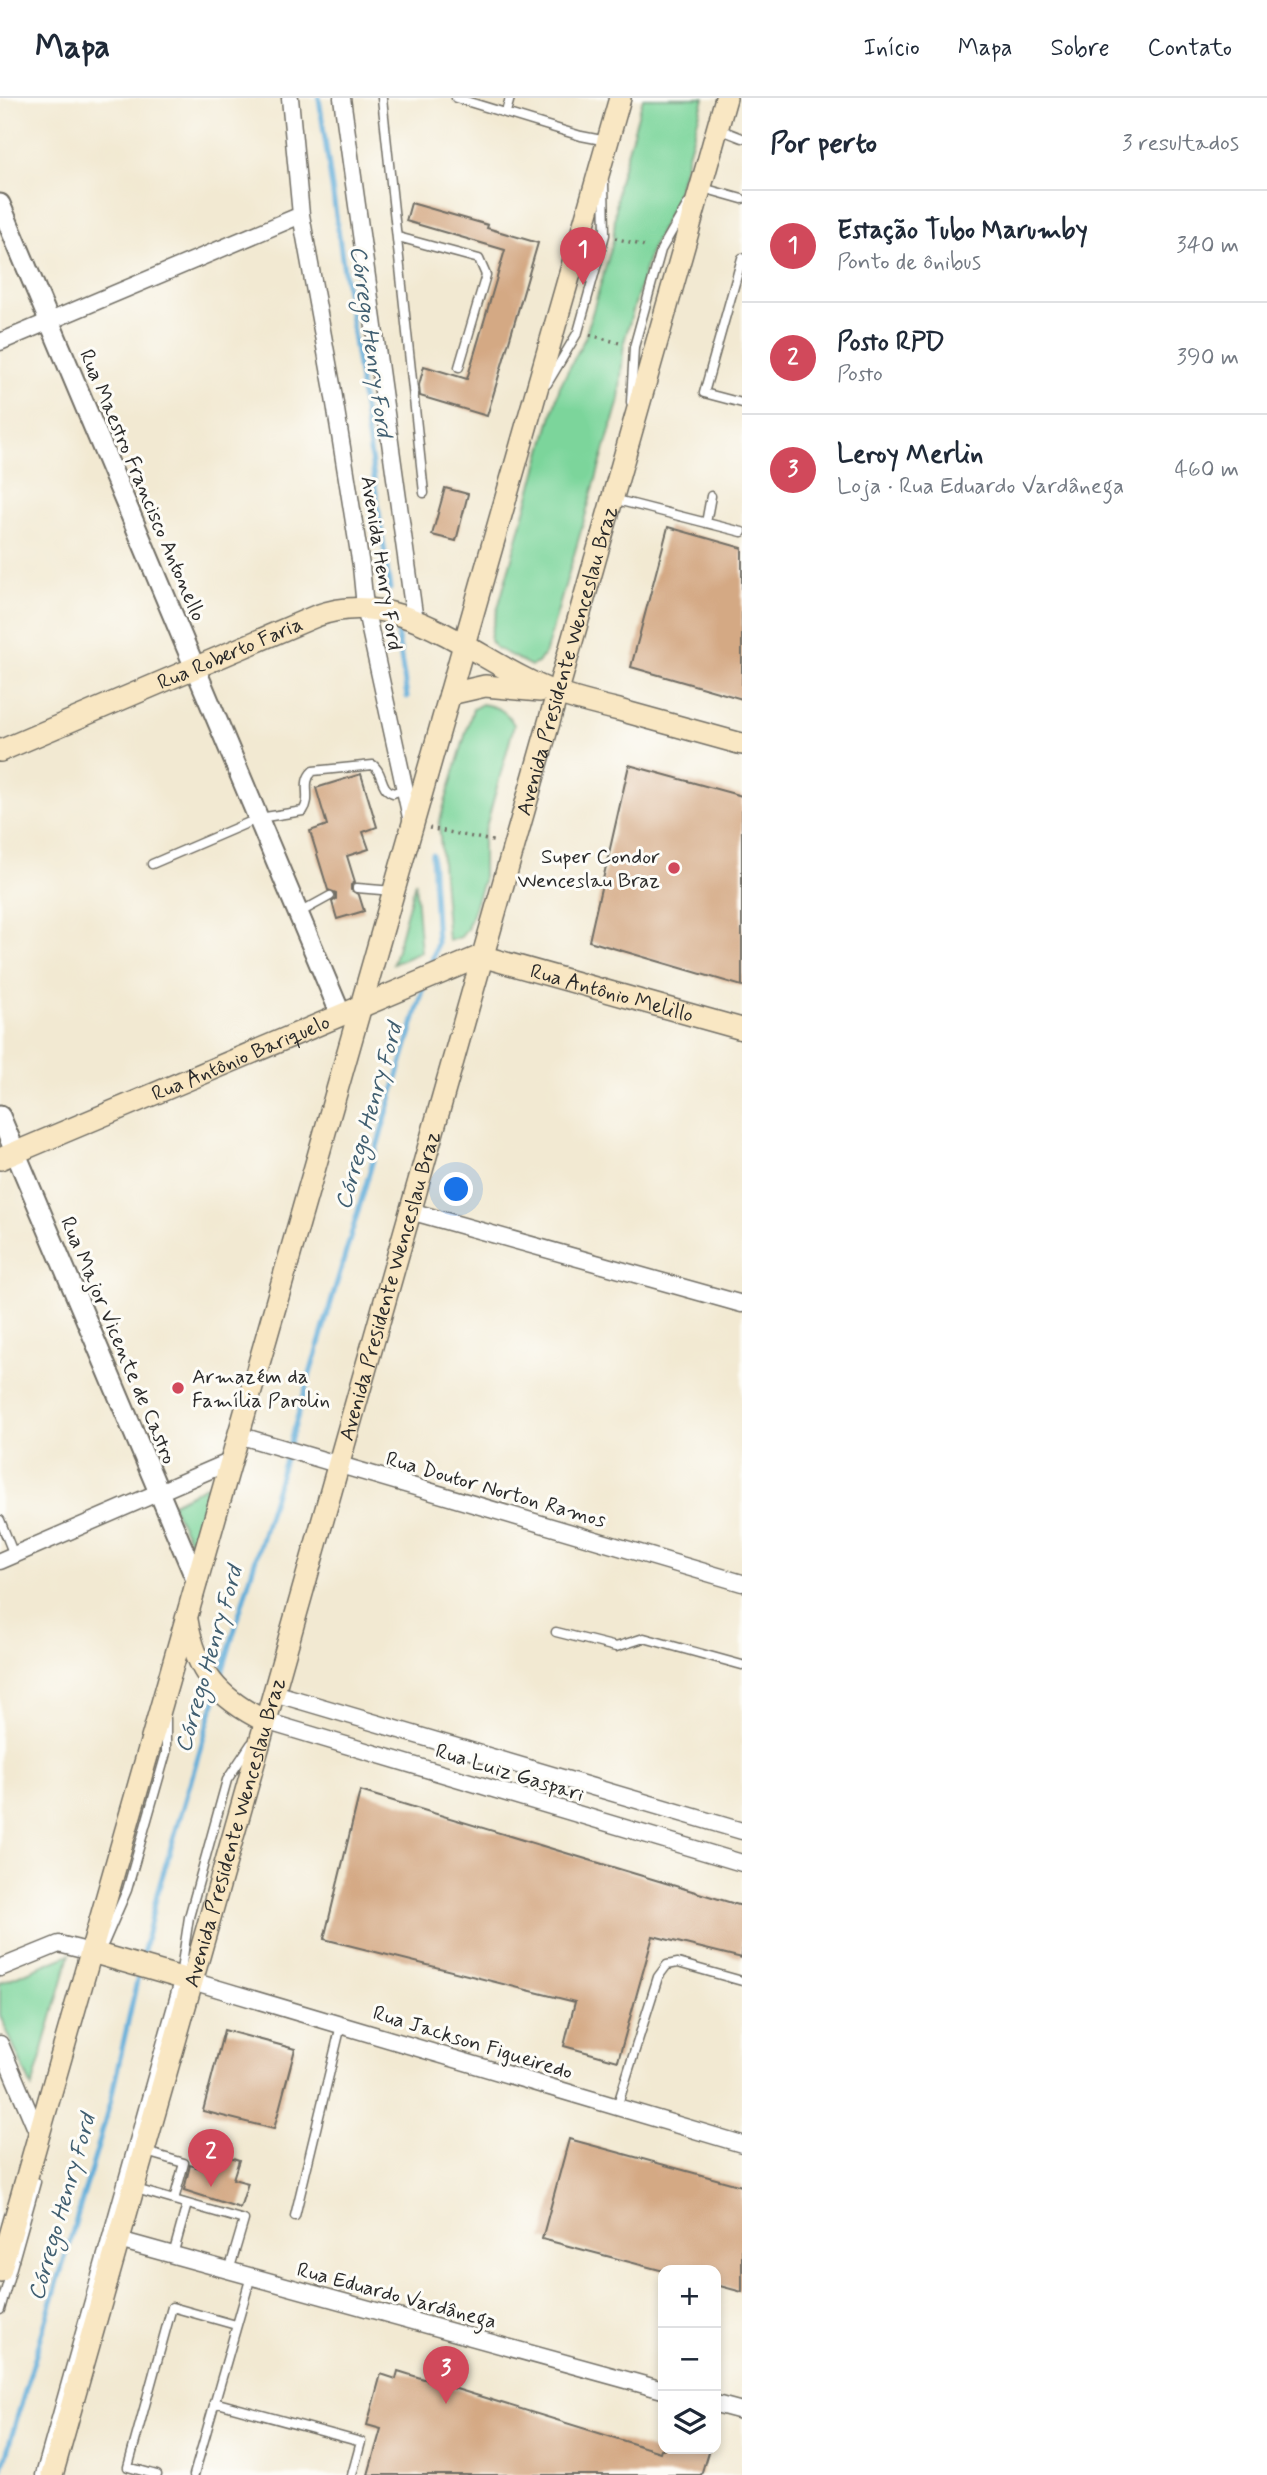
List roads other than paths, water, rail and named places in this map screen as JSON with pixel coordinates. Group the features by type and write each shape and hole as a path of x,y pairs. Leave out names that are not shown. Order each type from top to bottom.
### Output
{"main road":[{"path":"0,2272 5,2232 100,1958 166,1691 231,1461 351,1011 393,891 620,98"},
{"name":"Avenida Presidente Wenceslau Braz","path":"52,2475 144,2151 182,1978 260,1718 274,1692 329,1462 410,1210 726,98"},
{"name":"Rua Roberto Faria","path":"0,751 331,611 365,607 398,614 415,621 556,693"},
{"path":"450,694 485,686 556,693 742,744"},
{"name":"Rua Antônio Bariquelo","path":"8,1156 481,957"},
{"name":"Rua Antônio Melillo","path":"481,957 742,1029"},
{"path":"187,1617 191,1643 204,1674 226,1698 260,1718"},
{"path":"100,1958 182,1978"}],"street":[{"name":"Avenida Henry Ford","path":"290,98 301,215 337,411 365,607 412,825"},
{"name":"Avenida Henry Ford","path":"342,98 415,621"},
{"name":"Rua Maestro Francisco Antonello","path":"0,204 299,914 351,1011"},
{"path":"0,342 301,215"},
{"name":"Rua Major Vicente de Castro","path":"0,1116 8,1156 197,1582"},
{"path":"410,1210 742,1304"},
{"name":"Rua Doutor Norton Ramos","path":"238,1435 742,1583"},
{"path":"7,1558 231,1461"},
{"name":"Rua Luiz Gaspari","path":"274,1692 742,1831"},
{"name":"Rua Luiz Gaspari","path":"260,1718 742,1863"},
{"path":"0,1968 59,1944 100,1958"},
{"name":"Rua Jackson Figueiredo","path":"182,1978 742,2144"},
{"path":"0,2044 39,2136"},
{"name":"Rua Eduardo Vardânega","path":"119,2240 658,2389"},
{"path":"721,2405 742,2411"}],"lane":[{"path":"382,98 424,493"},
{"path":"456,98 581,136 605,148 605,235 578,332 530,411"},
{"path":"506,112 510,98"},
{"path":"717,128 742,138"},
{"path":"630,433 634,347 661,250 701,183 742,199"},
{"path":"398,237 479,259 486,275 459,367"},
{"path":"742,258 704,393 742,402"},
{"path":"706,523 711,496"},
{"path":"611,499 742,532"},
{"path":"152,864 259,818 303,811 308,800 305,782 307,775 313,771 373,765 378,769 383,786 388,791 393,793 405,789"},
{"path":"357,888 393,891"},
{"path":"299,914 330,896"},
{"path":"0,1520 7,1558"},
{"path":"556,1632 616,1647 644,1638 742,1665"},
{"path":"617,2107 658,1977 667,1965 678,1963 742,1981"},
{"path":"40,2475 182,1978"},
{"path":"295,2216 341,2025"},
{"path":"144,2151 184,2163 173,2200"},
{"path":"0,2310 37,2178"},
{"path":"133,2188 244,2220 229,2271"},
{"path":"173,2255 187,2204"},
{"path":"194,2475 251,2276"},
{"path":"157,2475 128,2467 172,2307 236,2325"},
{"path":"215,2402 361,2442 352,2475"}],"waterway":[{"name":"Córrego Henry Ford","path":"319,98 390,589"},
{"name":"Córrego Henry Ford","path":"397,631 407,697"},
{"name":"Córrego Henry Ford","path":"429,971 437,943 432,854"},
{"name":"Córrego Henry Ford","path":"219,1683 424,987"},
{"name":"Córrego Henry Ford","path":"141,1963 157,1894 216,1696"},
{"name":"Córrego Henry Ford","path":"0,2475 110,2103 139,1972"}],"place":[{"name":"Estação Tubo Marumby","path":"583,285"},
{"name":"Super Condor Wenceslau Braz","path":"674,868"},
{"name":"Armazém da Família Parolin","path":"178,1388"},
{"name":"Posto RPD","path":"211,2187"},
{"name":"Leroy Merlin","path":"446,2404"}]}
